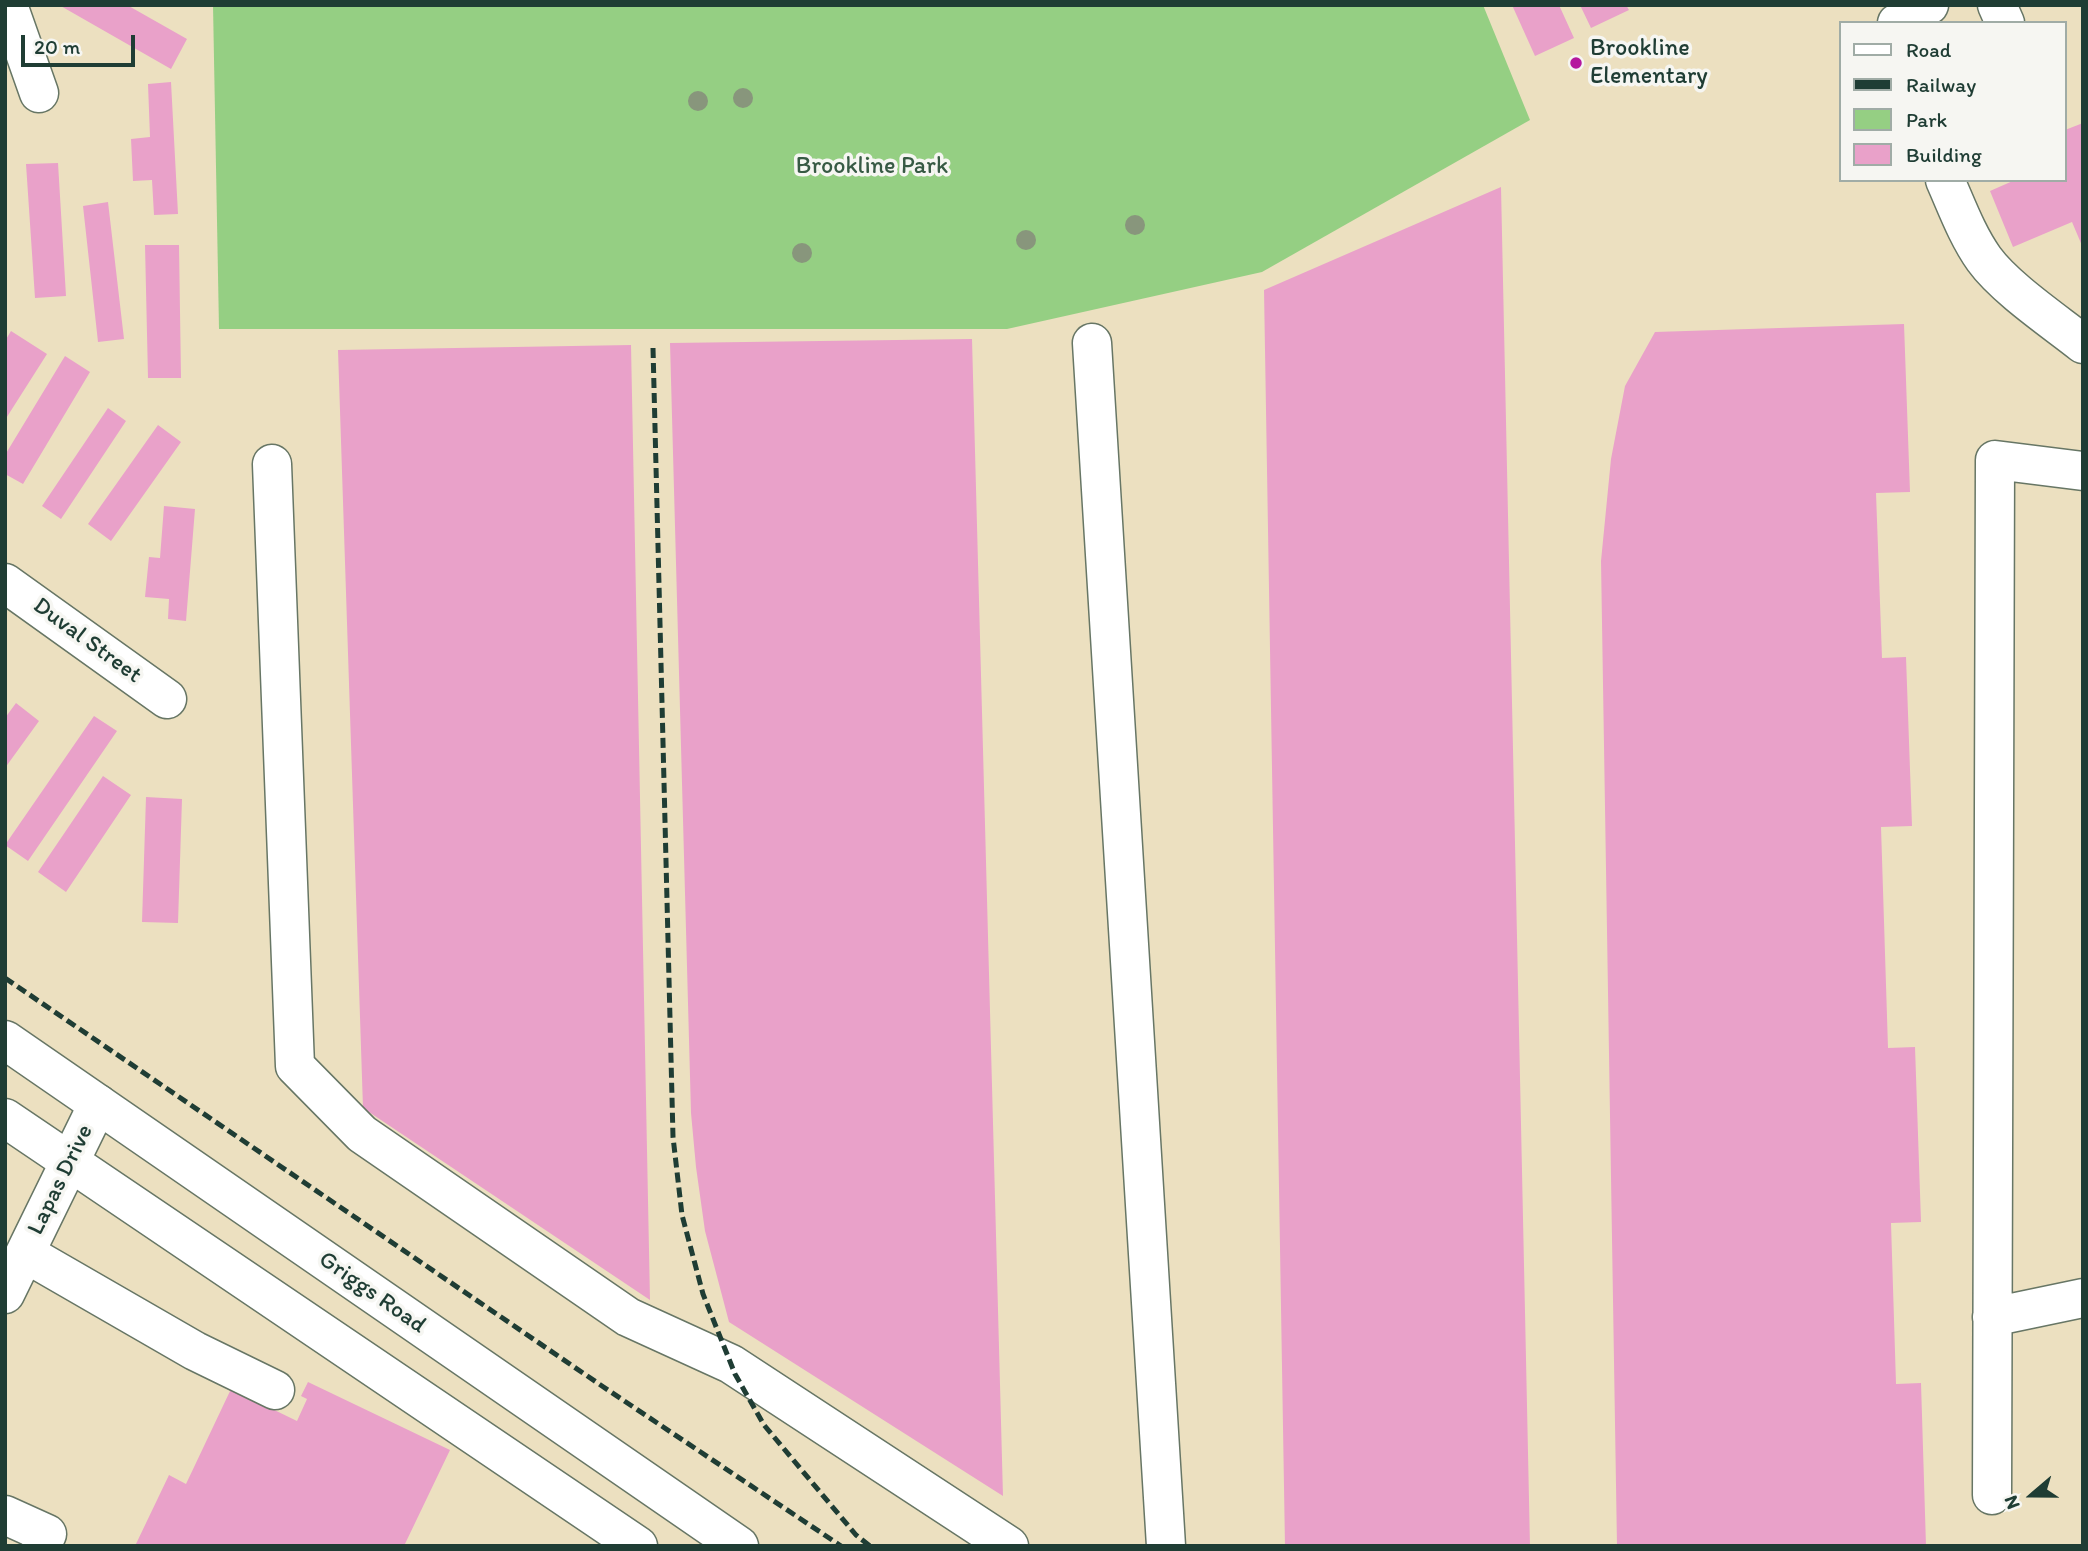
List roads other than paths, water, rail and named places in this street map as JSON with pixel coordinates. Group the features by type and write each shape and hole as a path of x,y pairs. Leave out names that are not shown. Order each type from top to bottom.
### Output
{"main road":[{"path":"8,5 39,93"},
{"path":"1901,21 1929,5"},
{"path":"1997,5 2005,21"},
{"path":"1946,182 1970,238 1985,261 2009,285 2083,344"},
{"path":"1092,343 1166,1546"},
{"path":"1992,1495 1994,460 2083,471"},
{"path":"272,464 295,1066 362,1135 628,1317 731,1364 1009,1546"},
{"name":"Duval Street","path":"5,583 167,699"},
{"name":"Griggs Road","path":"5,1040 733,1544"},
{"name":"Lapas Drive","path":"5,1294 98,1104"},
{"path":"5,1118 639,1546"},
{"path":"25,1253 195,1351 275,1390"},
{"path":"1992,1317 2083,1298"},
{"path":"5,1515 47,1534 41,1546"}],"railway":[{"path":"653,348 673,1137 682,1215 703,1294 735,1374 764,1425 856,1535 870,1546"},
{"path":"5,978 841,1546"}],"place":[{"name":"Brookline Elementary","path":"1576,63"}],"park label":[{"name":"Brookline Park","path":"872,167"}]}
